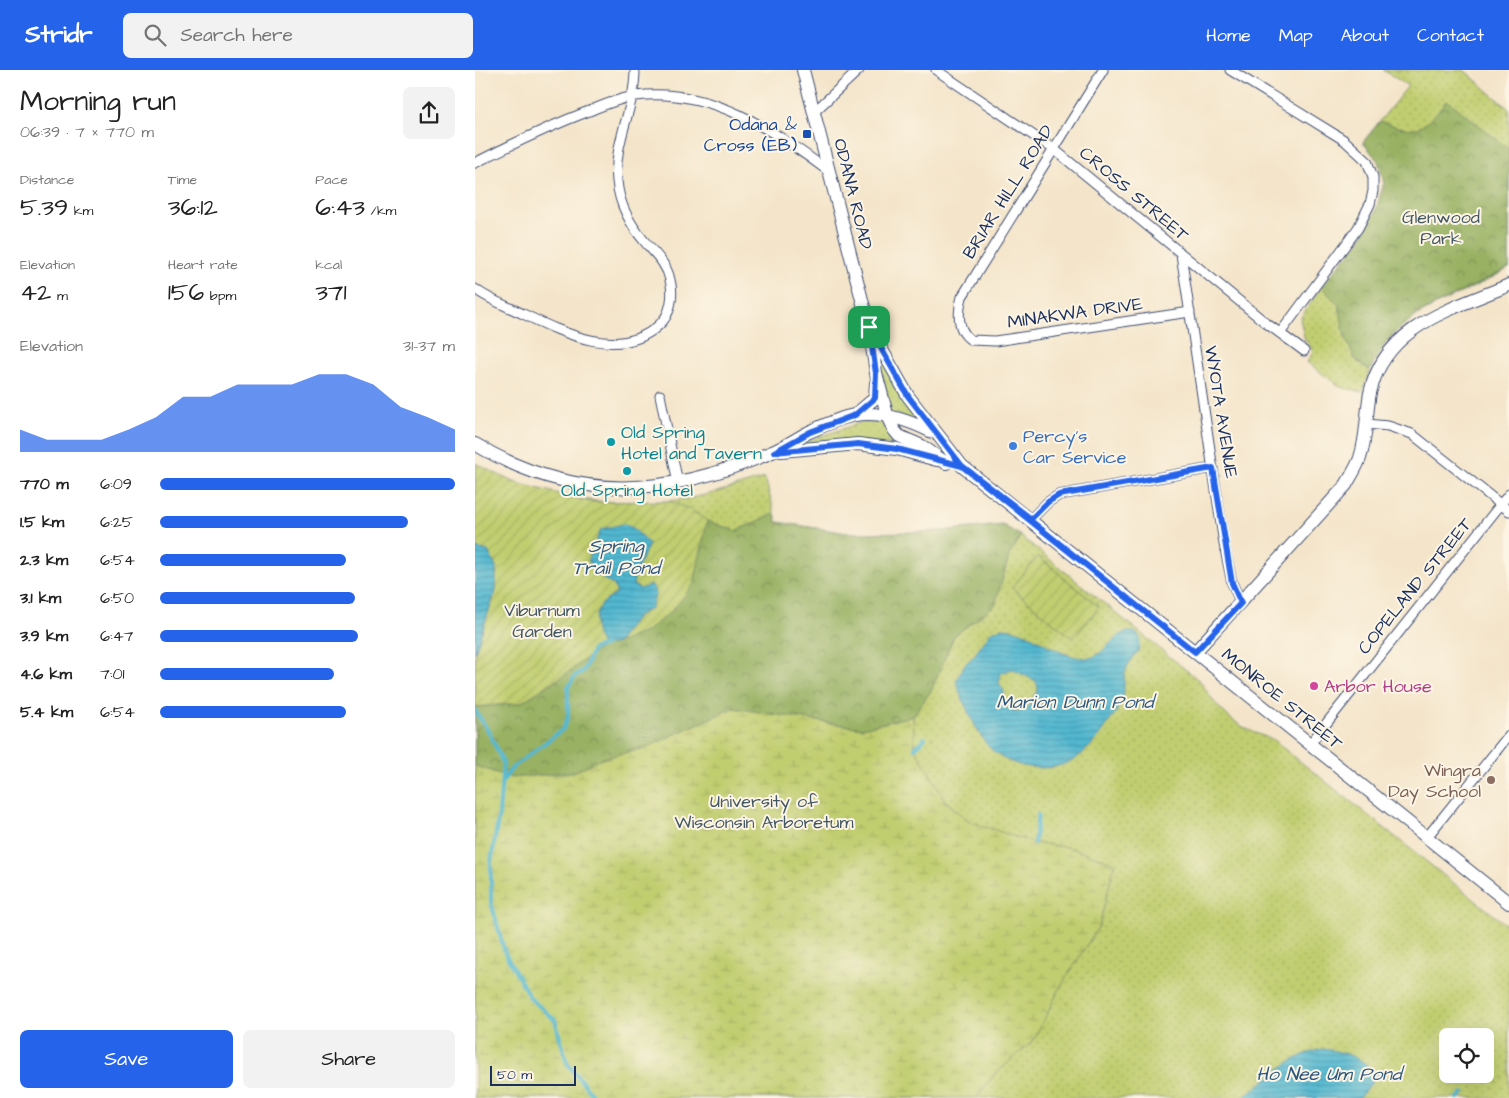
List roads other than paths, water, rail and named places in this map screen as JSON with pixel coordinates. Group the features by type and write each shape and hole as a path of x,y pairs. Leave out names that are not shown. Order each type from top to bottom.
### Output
{"main road":[{"name":"ODANA ROAD","path":"803,70 869,327 876,373 888,418"},
{"path":"1195,652 1346,485 1360,459 1374,378 1392,346 1407,332 1429,320 1509,285"},
{"name":"ODANA ROAD","path":"869,327 908,396 935,433"},
{"path":"475,444 491,453 536,472 589,486 645,488 678,483 713,474 774,452 810,432 855,415 875,398 876,373"},
{"path":"855,415 888,418"},
{"name":"MONROE STREET","path":"888,418 907,422 935,433 962,466 1031,519 1509,903"},
{"name":"MONROE STREET","path":"888,418 893,430 899,436 922,446 946,463"},
{"name":"MONROE STREET","path":"774,452 858,444 897,449 962,466"}],"street":[{"path":"475,289 560,331 616,343 635,341 652,332 663,322 671,302 672,291 667,269 635,228 620,198 617,181 618,148 631,96 635,70"},
{"path":"814,112 859,70"},
{"name":"CROSS STREET","path":"936,70 1055,150 1181,254 1304,351"},
{"name":"BRIAR HILL ROAD","path":"966,336 960,326 959,318 962,297 1103,70"},
{"path":"1230,70 1344,140 1367,161 1373,177 1373,191 1358,228 1281,332"},
{"path":"475,163 561,121 631,96 663,94 693,98 722,107 766,129 800,150 828,172"},
{"name":"WYOTA AVENUE","path":"1181,254 1232,583 1241,603"},
{"name":"MINAKWA DRIVE","path":"966,336 974,341 995,341 1189,312"},
{"path":"659,395 678,483"},
{"path":"1367,424 1387,426 1412,434 1509,510"},
{"path":"1031,519 1048,502 1059,495 1213,468"},
{"name":"COPELAND STREET","path":"1310,744 1509,494"},
{"path":"1427,837 1509,735"}],"water":[{"name":"Spring Trail Pond","path":"624,524 633,528 649,544 635,574 633,585 640,589 652,585 656,594 651,608 637,616 617,643 603,646 596,631 596,615 603,603 617,593 614,585 599,575 588,560 601,529"},
{"path":"475,548 488,551 496,567 496,590 475,652"},
{"name":"Marion Dunn Pond","path":"1001,628 1012,629 1033,637 1063,653 1085,658 1098,654 1115,639 1127,632 1134,632 1140,637 1139,650 1126,669 1120,705 1095,741 1074,759 1059,766 1048,768 1026,766 1005,759 983,740 956,681 965,664 973,657 991,632","holes":["1012,669 1036,681 1038,689 1025,711 1018,712 1013,710 1003,701 1004,691 999,683 1001,673"]},
{"name":"Ho Nee Um Pond","path":"1322,1049 1353,1056 1366,1064 1377,1076 1359,1098 1242,1098 1279,1069 1299,1057"}],"waterway":[{"path":"502,782 512,768 563,729 568,717 568,687 575,676 584,670 593,649 606,645"},
{"path":"475,710 490,734 503,763 499,814 491,862 491,902 505,953 530,998 555,1020 567,1063 595,1098"},
{"path":"915,748 925,738"},
{"path":"1034,843 1038,815"},
{"path":"1458,1098 1463,1093"}],"place":[{"name":"Odana & Cross (EB)","path":"807,134"},
{"name":"Old Spring Hotel and Tavern","path":"611,442"},
{"name":"Percy's Car Service","path":"1013,446"},
{"name":"Old Spring Hotel","path":"627,471"},
{"name":"Arbor House","path":"1314,686"},
{"name":"Wingra Day School","path":"1491,780"}],"park label":[{"name":"Glenwood Park","path":"1441,227"},
{"name":"Viburnum Garden","path":"542,620"},
{"name":"University of Wisconsin Arboretum","path":"764,811"}]}
